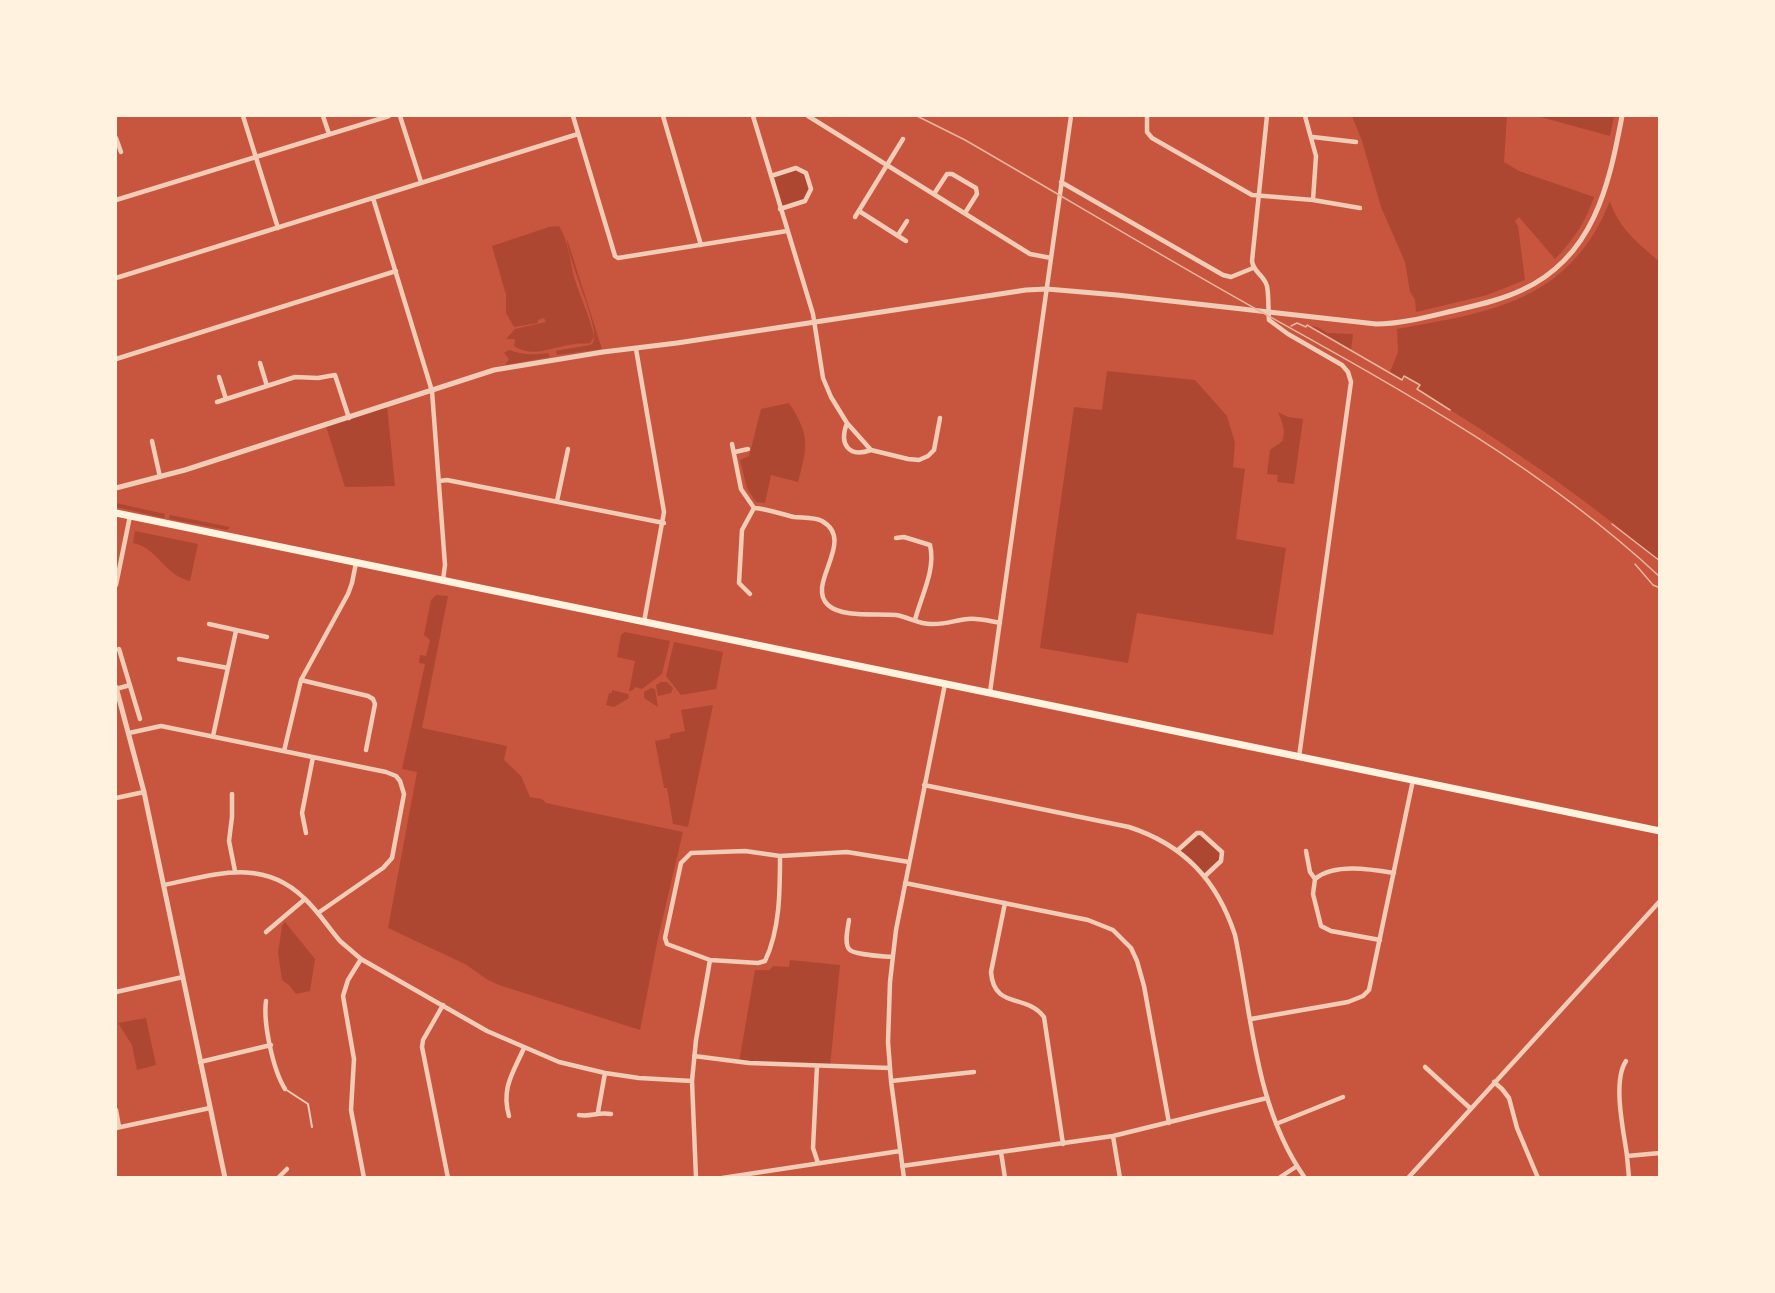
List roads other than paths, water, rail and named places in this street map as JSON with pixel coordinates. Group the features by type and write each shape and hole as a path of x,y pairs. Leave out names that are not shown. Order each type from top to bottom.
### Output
{"main road":[{"path":"116,513 1659,831"}],"street":[{"path":"243,116 278,228"},
{"path":"323,116 329,134"},
{"path":"116,200 389,116"},
{"path":"400,116 421,182"},
{"path":"573,116 615,256 618,258 787,231"},
{"path":"663,116 701,245"},
{"path":"753,116 815,323 826,389 847,423 872,450"},
{"path":"808,116 1030,254 1051,258"},
{"path":"990,692 1071,116"},
{"path":"1147,116 1147,132 1152,138 1249,193 1360,208"},
{"path":"1267,116 1253,268 1267,286 1271,323 1342,365 1350,376 1299,757"},
{"path":"1305,116 1316,156 1312,201"},
{"path":"116,488 160,477 349,418 494,370 603,352 1047,289 1383,324 1481,304 1533,285 1553,270 1575,248 1598,211 1622,116"},
{"path":"116,279 578,134"},
{"path":"1312,137 1356,142"},
{"path":"116,138 121,152"},
{"path":"855,217 903,139"},
{"path":"771,176 796,168 806,173 811,189 805,201 780,209"},
{"path":"934,194 947,174 952,174 976,189 977,194 965,213"},
{"path":"1061,182 1227,277 1253,268"},
{"path":"373,198 432,391 445,565 443,580"},
{"path":"859,211 906,241"},
{"path":"898,236 907,221"},
{"path":"116,359 396,271"},
{"path":"636,349 664,512 664,524 644,622"},
{"path":"260,363 267,386"},
{"path":"218,402 295,377 318,378 335,375 349,418"},
{"path":"219,376 226,399"},
{"path":"847,423 844,441 852,452 861,453 872,450 919,460 934,450 940,418"},
{"path":"152,441 160,477"},
{"path":"732,444 741,489 754,508"},
{"path":"557,501 568,449"},
{"path":"735,452 748,449"},
{"path":"439,481 447,480 557,501 664,524"},
{"path":"754,508 814,519 828,527 833,534 834,544 832,558 821,590 829,606 853,613 887,614 929,624 966,619 1000,623"},
{"path":"750,594 739,583 742,530 754,508"},
{"path":"116,585 130,516"},
{"path":"896,538 904,537 930,545 931,566 915,620"},
{"path":"284,750 301,680 348,594 356,563"},
{"path":"731,587 739,583"},
{"path":"209,624 267,637"},
{"path":"213,736 237,631"},
{"path":"118,649 140,719"},
{"path":"179,659 228,668"},
{"path":"301,680 373,699 375,704 366,750"},
{"path":"904,1178 890,1068 888,1014 892,957 945,684"},
{"path":"130,685 116,688 144,792 225,1178"},
{"path":"129,733 161,726 390,774 400,781 404,794 394,852 388,864 318,913"},
{"path":"306,833 302,813 313,757"},
{"path":"1251,1019 1348,1002 1363,996 1369,990 1413,780"},
{"path":"924,785 1129,827 1161,839 1178,850 1205,876 1228,914 1235,935 1267,1098 1276,1124 1305,1178"},
{"path":"116,798 144,792"},
{"path":"232,794 229,840 235,872"},
{"path":"1178,850 1197,833 1201,833 1222,852 1221,861 1205,876"},
{"path":"780,856 778,906 770,951 765,961 758,963 710,960 667,944 665,938 681,863 685,856 698,852 745,851 780,856 847,852 909,862"},
{"path":"1306,851 1310,872 1315,879"},
{"path":"1380,940 1331,931 1321,926 1313,894 1315,879 1321,874 1344,870 1370,869 1394,873"},
{"path":"164,885 235,872 256,873 278,879 305,899 341,941 361,959 487,1031 559,1062 639,1078 692,1081"},
{"path":"905,884 1005,903 1102,925 1113,930 1131,948 1141,972 1169,1123"},
{"path":"266,932 305,899"},
{"path":"1408,1178 1659,901"},
{"path":"1005,903 991,972 992,981 1000,995 1006,999 1028,1004 1038,1009 1044,1017 1063,1144"},
{"path":"849,920 848,949 854,953 892,957"},
{"path":"361,959 348,980 343,996 354,1059 351,1110 364,1178"},
{"path":"696,1178 692,1081 699,1020 710,960"},
{"path":"116,992 183,977"},
{"path":"266,1001 264,1013 279,1079 285,1089"},
{"path":"443,1005 423,1040 422,1047 448,1178"},
{"path":"200,1062 271,1045"},
{"path":"509,1116 505,1102 506,1091 524,1048"},
{"path":"694,1056 749,1063 890,1068"},
{"path":"1626,1061 1622,1068 1620,1092 1629,1178"},
{"path":"817,1066 813,1148 818,1163"},
{"path":"1425,1067 1470,1108"},
{"path":"891,1081 974,1072"},
{"path":"598,1112 605,1073"},
{"path":"1494,1082 1509,1098 1517,1128 1538,1178"},
{"path":"1276,1124 1343,1097"},
{"path":"902,1166 1113,1136 1267,1098"},
{"path":"116,1110 117,1127 210,1108"},
{"path":"579,1116 590,1116 598,1112 611,1114"},
{"path":"1113,1136 1120,1178"},
{"path":"722,1178 900,1151"},
{"path":"1001,1152 1005,1178"},
{"path":"1627,1156 1659,1153"},
{"path":"1279,1178 1297,1166"},
{"path":"278,1178 287,1169"},
{"path":"770,1171 770,1178"}],"lane":[{"path":"285,1089 308,1104 312,1127"}],"tram line":[{"path":"917,116 965,140 1415,399 1517,464 1566,499 1660,577"},
{"path":"1291,326 1297,323 1306,327 1307,325 1402,380 1404,376 1420,385 1417,389 1450,410"},
{"path":"1612,524 1660,561"},
{"path":"1635,564 1653,585 1660,588"}]}
